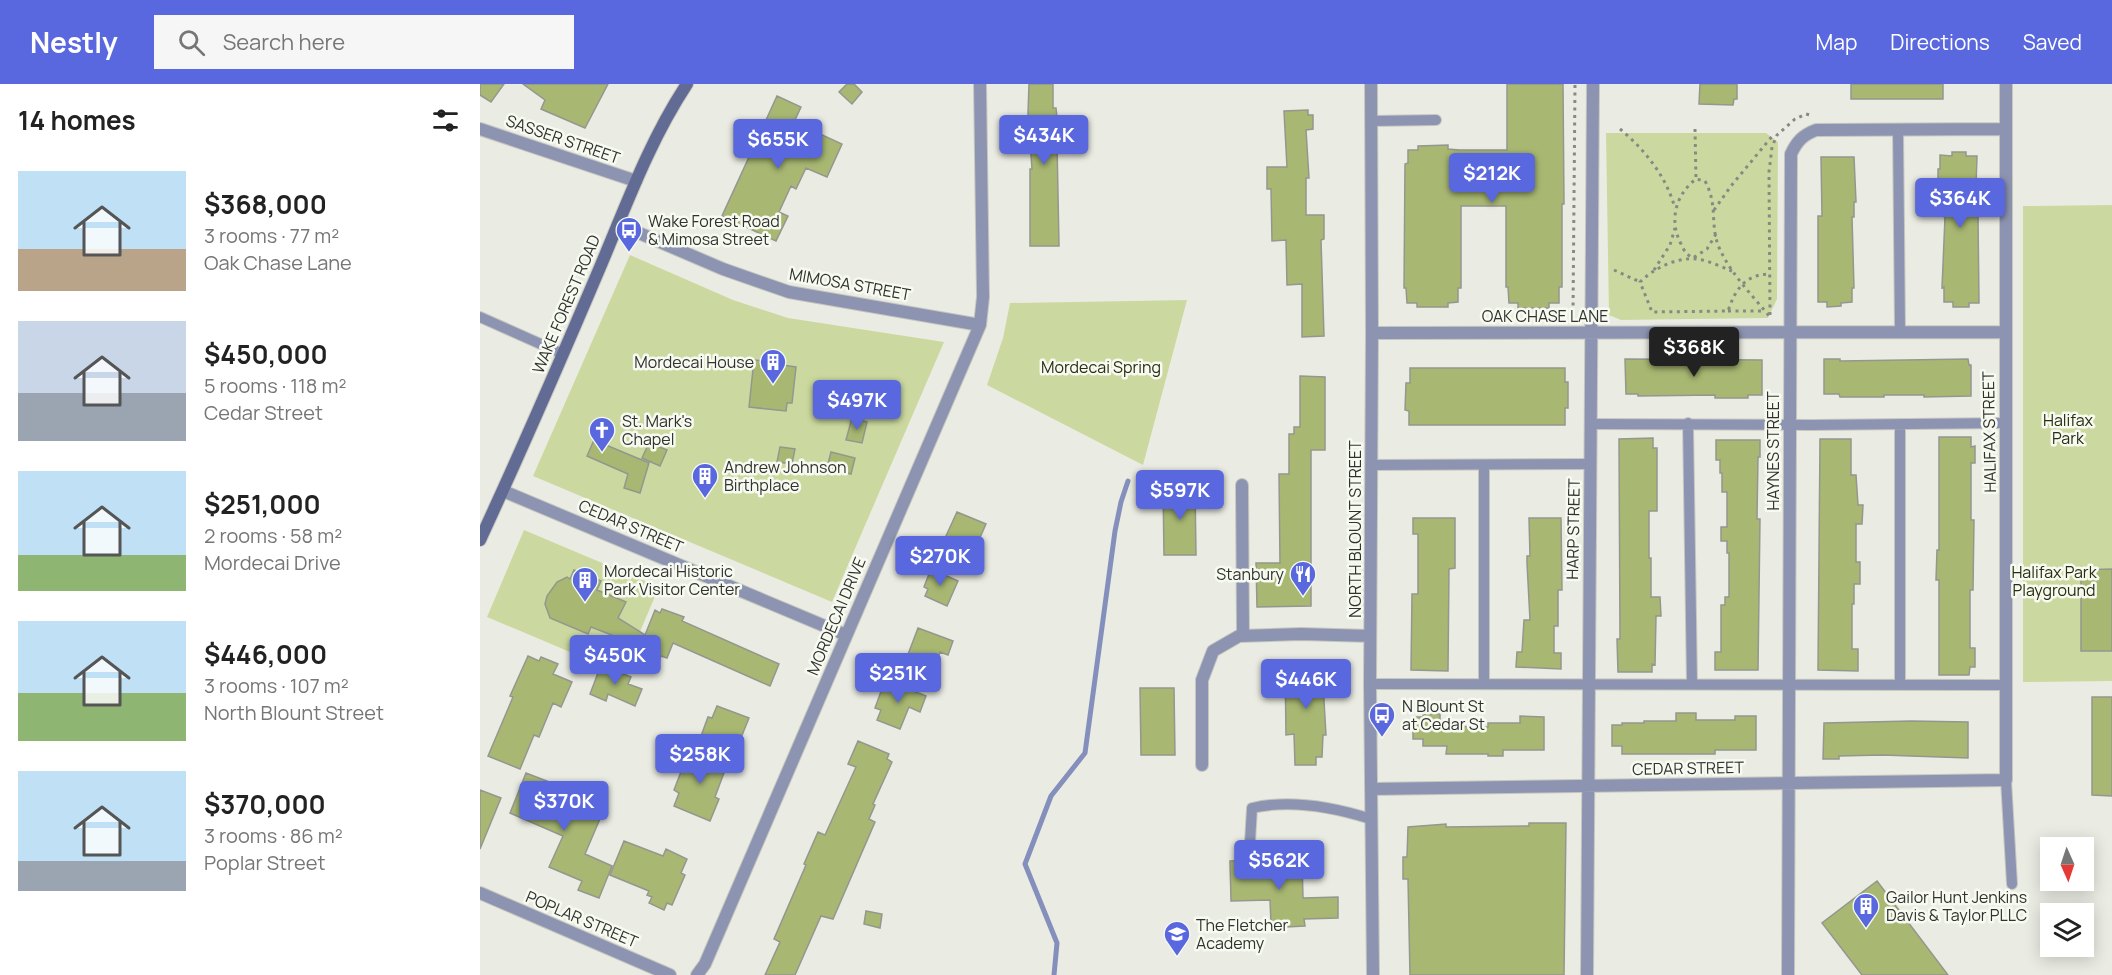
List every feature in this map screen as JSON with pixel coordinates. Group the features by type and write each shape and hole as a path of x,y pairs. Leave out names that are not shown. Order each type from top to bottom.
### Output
{"main road":[{"name":"WAKE FOREST ROAD","path":"480,540 563,354 636,181 669,111 687,84"}],"street":[{"name":"MORDECAI DRIVE","path":"698,975 705,964 980,325 983,297 980,84"},
{"name":"NORTH BLOUNT STREET","path":"1371,84 1370,684 1373,975"},
{"name":"HARP STREET","path":"1587,975 1593,84"},
{"name":"HALIFAX STREET","path":"2006,84 2006,780"},
{"name":"SASSER STREET","path":"480,129 636,181"},
{"name":"HAYNES STREET","path":"1788,975 1791,154 1796,144 1805,135 1816,130 2006,129"},
{"name":"MIMOSA STREET","path":"618,224 723,269 789,292 980,325"},
{"name":"OAK CHASE LANE","path":"1372,333 2005,332"},
{"path":"1242,485 1243,636"},
{"name":"CEDAR STREET","path":"503,491 846,635"},
{"path":"1202,765 1202,680 1214,651 1239,636 1301,634 1370,636"},
{"name":"CEDAR STREET","path":"1371,789 2006,780"},
{"name":"POPLAR STREET","path":"480,893 670,975"}],"lane":[{"path":"1371,121 1436,120"},
{"path":"1898,129 1900,332"},
{"path":"480,316 563,354"},
{"path":"1688,423 1692,684"},
{"path":"1591,424 2006,423"},
{"path":"1900,425 1900,685"},
{"path":"1372,465 1590,464"},
{"path":"1484,465 1484,684"},
{"path":"1370,684 2007,685"},
{"path":"2006,780 2012,884"},
{"path":"1250,842 1252,808 1273,803 1317,807 1371,819"}],"path":[{"path":"1573,313 1575,84"},
{"path":"1620,129 1631,138 1660,174 1670,192 1676,210"},
{"path":"1695,129 1695,179 1678,199 1674,220 1675,228 1688,256 1734,272"},
{"path":"1714,211 1731,186 1774,134"},
{"path":"1695,179 1705,181 1712,194 1718,243 1734,272 1770,317"},
{"path":"1653,271 1670,245 1675,228"},
{"path":"1640,282 1662,266 1694,258 1707,249 1716,234"},
{"path":"1614,270 1640,282 1652,312 1765,311"},
{"path":"1728,312 1743,282 1752,276 1770,274"}],"green space":[{"path":"1606,133 1766,133 1778,142 1777,299 1768,318 1621,320 1609,315"},
{"name":"Halifax Park","path":"2112,205 2112,681 2023,682 2023,206"},
{"path":"630,255 733,300 788,318 944,342 832,602 533,476"},
{"name":"Mordecai Spring","path":"1187,300 1143,465 987,385 1003,338 1010,303"},
{"path":"524,530 659,587 622,674 487,617"}],"building":[{"path":"480,84 504,84 491,102 480,95"},
{"path":"523,84 608,84 585,128 541,109 545,100"},
{"path":"847,84 854,84 862,92 852,104 839,92"},
{"path":"1029,84 1053,84 1053,108 1056,108 1057,117 1060,117 1062,142 1057,142 1059,246 1030,246 1030,169 1032,169 1028,113"},
{"path":"1507,84 1563,84 1564,204 1562,204 1562,287 1559,287 1559,303 1549,303 1549,308 1518,308 1518,303 1509,303 1508,287 1506,287 1506,206 1461,206 1461,288 1458,288 1458,302 1448,303 1448,307 1417,307 1417,303 1407,303 1406,288 1404,288 1405,164 1408,163 1408,150 1418,150 1418,146 1448,145 1448,149 1459,150 1507,150"},
{"path":"1700,84 1737,84 1737,99 1734,99 1733,105 1699,104"},
{"path":"1851,84 1943,84 1943,99 1851,99"},
{"path":"777,96 801,107 794,122 842,144 827,177 806,168 796,189 791,186 779,212 788,216 776,241 722,216"},
{"path":"1308,110 1308,115 1313,115 1313,129 1306,130 1309,178 1306,178 1306,215 1324,215 1324,239 1321,240 1324,336 1302,337 1302,284 1287,285 1286,240 1272,241 1271,189 1267,189 1267,167 1287,167 1284,111"},
{"path":"1952,152 1966,152 1966,156 1977,156 1975,215 1978,215 1979,303 1969,303 1969,307 1953,307 1953,302 1944,302 1944,287 1942,288 1945,217 1942,216 1942,203 1938,203 1938,169 1940,169 1940,155 1952,156"},
{"path":"1821,157 1854,157 1856,202 1854,202 1854,217 1852,217 1854,288 1852,288 1852,302 1841,303 1841,306 1827,307 1827,302 1818,302 1818,216 1822,216"},
{"name":"Mordecai House","path":"768,356 783,358 782,365 796,367 792,403 787,403 786,411 749,407 754,360 767,361"},
{"path":"1625,359 1762,360 1762,395 1748,395 1748,398 1715,398 1715,395 1638,396 1638,394 1626,394"},
{"path":"1824,359 1840,359 1840,361 1968,359 1971,365 1971,396 1840,397 1839,394 1824,394"},
{"path":"1410,368 1565,368 1565,382 1568,382 1568,408 1565,408 1565,425 1409,425 1409,411 1405,410 1406,383 1410,383"},
{"path":"1300,376 1325,377 1325,450 1311,450 1311,606 1257,607 1256,563 1280,563 1279,474 1289,474 1289,434 1294,434 1294,427 1300,427"},
{"path":"852,418 867,422 862,443 846,440"},
{"path":"1939,437 1971,437 1971,447 1975,446 1975,463 1971,463 1971,520 1974,520 1973,590 1970,590 1970,648 1975,648 1975,667 1970,667 1969,675 1939,675 1939,580 1936,580 1937,550 1939,550"},
{"path":"1653,438 1653,448 1657,448 1657,511 1649,511 1649,558 1651,558 1651,597 1660,597 1661,616 1656,616 1655,665 1652,664 1652,672 1618,672 1617,639 1620,639 1619,439"},
{"path":"1820,439 1851,439 1851,475 1856,475 1858,505 1863,505 1862,524 1856,524 1856,562 1860,562 1860,584 1854,584 1854,604 1852,604 1852,649 1858,649 1858,671 1818,670"},
{"path":"594,440 649,463 640,493 624,488 628,474 587,456"},
{"path":"1716,440 1760,440 1757,519 1760,519 1758,670 1715,670 1715,652 1721,652 1721,605 1725,605 1725,597 1729,597 1729,553 1727,553 1727,541 1721,541 1721,527 1727,527 1727,492 1722,492 1720,460 1716,460"},
{"path":"649,443 667,450 660,466 642,458"},
{"path":"780,447 795,449 792,464 777,462"},
{"path":"831,452 855,458 851,474 827,468"},
{"path":"1195,486 1196,555 1164,555 1163,487"},
{"path":"957,512 986,524 978,542 974,540 970,549 945,538"},
{"path":"1413,518 1455,518 1455,568 1449,569 1448,671 1411,670 1412,594 1418,594 1418,534 1413,534"},
{"path":"1529,518 1561,518 1562,590 1558,590 1558,626 1554,626 1554,653 1561,653 1561,669 1516,667 1517,652 1522,652 1524,620 1530,620 1527,563 1527,556 1530,556"},
{"path":"931,569 958,581 947,606 925,596 928,589 924,587"},
{"path":"2112,569 2112,651 2081,651 2081,570"},
{"path":"574,570 601,581 597,590 626,602 618,618 645,635 655,610 660,613 662,609 684,617 682,621 779,664 770,686 673,643 667,658 661,656 657,665 631,654 635,644 591,627 588,634 550,618 545,604 547,596 557,582 567,577 570,579"},
{"path":"918,628 953,641 948,655 940,652 935,666 907,657"},
{"path":"528,656 539,661 541,657 558,664 553,674 572,682 561,707 553,703 539,737 534,735 520,769 488,756 513,697 510,696"},
{"path":"1294,662 1326,664 1326,684 1323,684 1326,735 1323,735 1322,757 1316,757 1316,765 1295,765 1294,734 1286,735 1285,664 1294,664"},
{"path":"601,665 631,677 628,684 642,689 635,706 608,694 606,701 590,694"},
{"path":"890,682 926,696 920,712 909,707 900,729 877,720 881,710 875,708 883,686 888,688"},
{"path":"1140,688 1174,688 1175,755 1141,755"},
{"path":"2092,697 2112,697 2112,796 2092,795"},
{"path":"717,706 749,718 738,745 735,744 733,750 701,736 708,717 712,718"},
{"path":"1676,713 1696,713 1696,720 1735,720 1735,716 1756,716 1756,750 1715,750 1715,754 1622,754 1622,746 1612,746 1612,725 1644,723 1644,721 1676,721"},
{"path":"1423,714 1440,714 1440,726 1488,727 1488,723 1520,723 1520,716 1544,717 1544,750 1503,750 1503,756 1446,754 1447,746 1423,746 1423,739 1413,739 1413,717 1423,717"},
{"path":"1968,722 1968,758 1882,755 1839,756 1839,759 1823,759 1824,723"},
{"path":"858,741 889,754 887,759 892,762 873,804 875,805 869,819 875,822 833,919 821,916 795,975 765,975 780,942 774,939 818,832 825,835 856,767 848,764"},
{"path":"689,751 728,762 715,797 719,799 710,821 674,806 679,793 674,790"},
{"path":"526,773 557,785 553,794 602,814 585,854 612,866 599,898 578,890 582,881 549,867 563,836 510,813"},
{"path":"480,790 501,798 480,849"},
{"path":"1529,823 1566,823 1564,975 1410,975 1408,879 1403,879 1403,857 1407,857 1408,827 1446,824 1446,827 1529,826"},
{"path":"624,841 663,856 666,849 687,859 681,873 685,875 672,905 667,903 664,910 649,903 652,897 647,895 649,891 610,875"},
{"path":"1263,860 1263,862 1302,861 1303,898 1338,897 1338,918 1304,919 1305,926 1286,927 1286,922 1271,923 1270,900 1231,901 1230,861"},
{"name":"Gailor Hunt Jenkins Davis & Taylor PLLC","path":"1877,881 1948,975 1862,975 1822,923"},
{"path":"866,911 882,914 880,928 864,924"}],"waterway":[{"path":"1054,975 1057,943 1025,864 1051,796 1085,753 1115,531 1128,481"}],"place":[{"name":"Wake Forest Road & Mimosa Street","path":"629,253"},
{"name":"Mordecai House","path":"773,385"},
{"name":"St. Mark's Chapel","path":"602,453"},
{"name":"Andrew Johnson Birthplace","path":"705,499"},
{"name":"Stanbury","path":"1303,597"},
{"name":"Mordecai Historic Park Visitor Center","path":"585,603"},
{"name":"N Blount St at Cedar St","path":"1382,738"},
{"name":"Gailor Hunt Jenkins Davis & Taylor PLLC","path":"1866,929"},
{"name":"The Fletcher Academy","path":"1177,957"}],"park label":[{"name":"Halifax Park Playground","path":"2054,581"}]}
